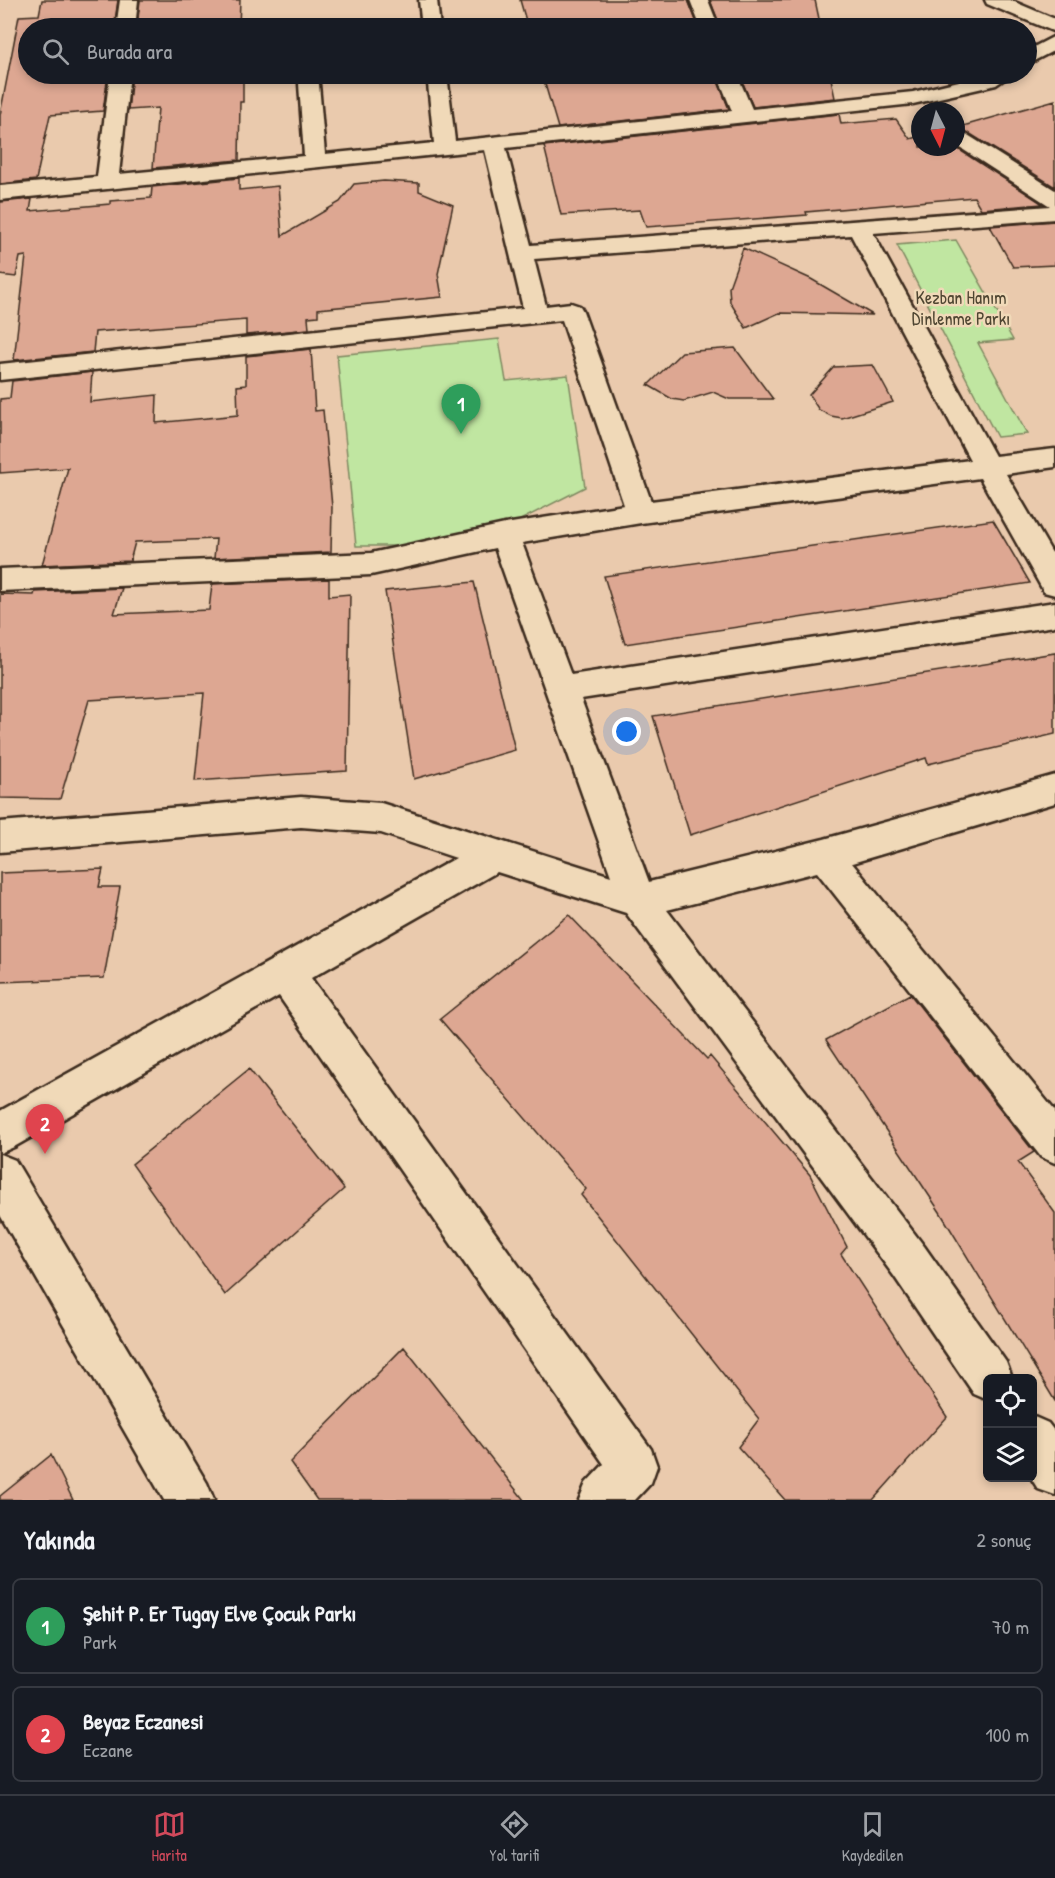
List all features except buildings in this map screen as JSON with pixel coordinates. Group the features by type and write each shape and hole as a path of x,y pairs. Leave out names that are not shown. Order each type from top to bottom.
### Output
{"street":[{"path":"127,18 129,0"},
{"path":"428,0 431,18"},
{"path":"699,0 706,18"},
{"path":"994,0 1036,18"},
{"path":"1037,18 1055,26"},
{"path":"1037,53 1055,42"},
{"path":"107,182 119,84"},
{"path":"309,84 315,161"},
{"path":"438,84 445,148"},
{"path":"731,84 744,116"},
{"path":"0,193 899,99 975,84"},
{"path":"899,99 911,106"},
{"path":"965,142 1055,200"},
{"path":"494,143 536,313"},
{"path":"522,253 1055,212"},
{"path":"859,228 987,466 1055,584"},
{"path":"0,372 571,311 641,513"},
{"path":"0,580 371,564 505,535 641,513 1055,458"},
{"path":"505,535 638,901 909,1261 987,1374"},
{"path":"561,689 1055,615"},
{"path":"0,837 301,812 381,818 638,901 824,855 1055,789"},
{"path":"0,1134 494,855"},
{"path":"824,855 1055,1143"},
{"path":"285,973 634,1466 603,1500"},
{"path":"0,1175 190,1500"},
{"path":"1037,1446 1055,1472"}],"green space":[{"name":"Kezban Hanım Dinlenme Parkı","path":"956,240 1013,340 978,343 1027,434 997,437 897,245"},
{"path":"499,339 506,381 568,375 585,487 487,537 453,546 356,546 337,355"}],"place":[{"name":"Şehit P. Er Tugay Elve Çocuk Parkı","path":"461,434"},
{"name":"Beyaz Eczanesi","path":"45,1154"}]}
